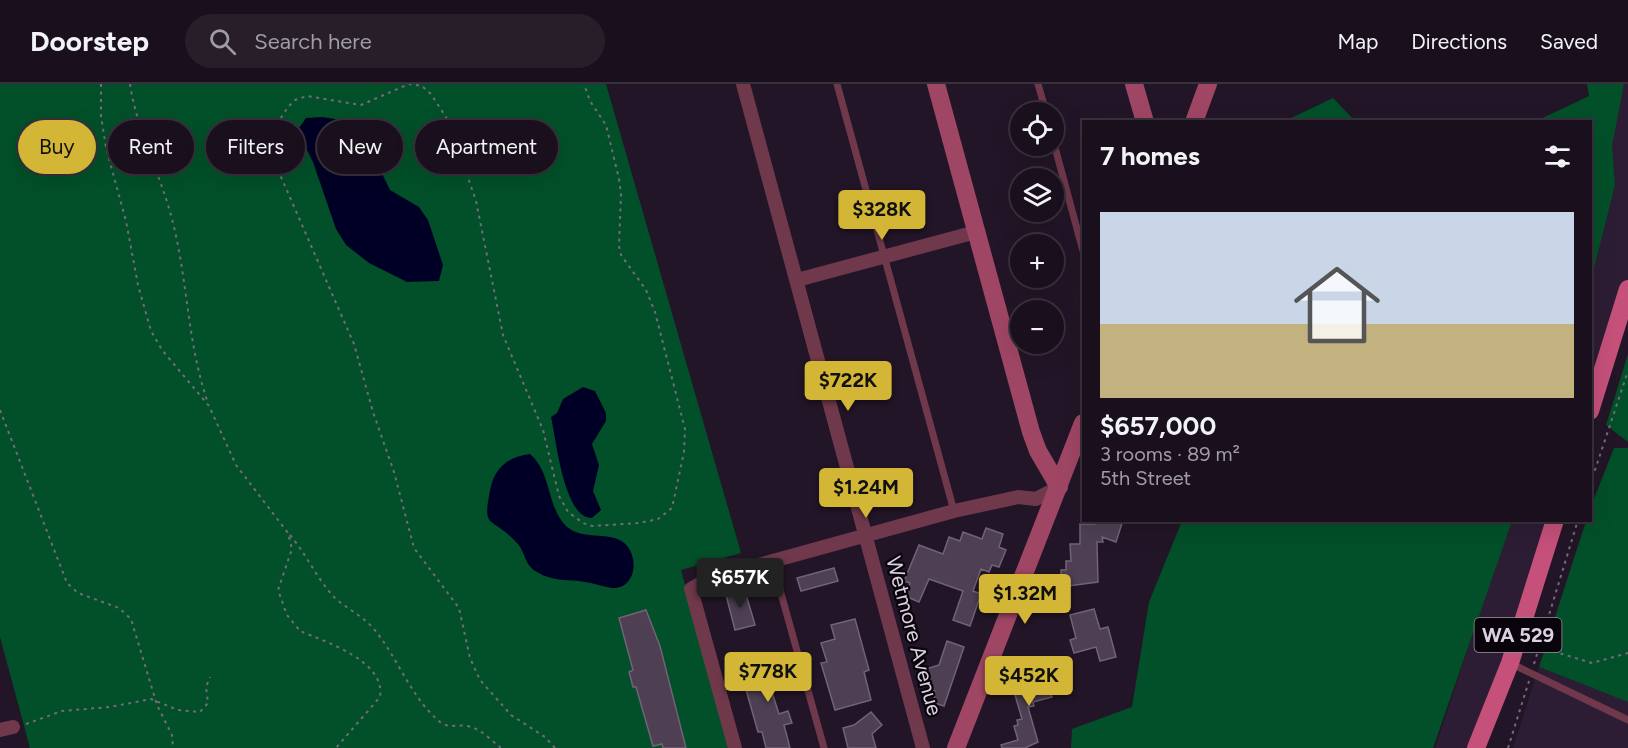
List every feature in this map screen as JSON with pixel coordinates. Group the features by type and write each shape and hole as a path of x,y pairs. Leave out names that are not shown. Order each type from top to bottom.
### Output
{"main road":[{"path":"936,84 1031,432 1038,452 1059,487"},
{"path":"1134,84 1143,120"},
{"path":"1195,120 1208,84"},
{"path":"1592,405 1628,289"},
{"path":"956,748 1082,426"},
{"name":"WA 529","path":"1476,748 1510,663 1554,522"}],"street":[{"name":"Wetmore Avenue","path":"743,84 923,748"},
{"path":"797,280 976,232"},
{"path":"735,748 691,589 708,579 954,511 1018,497 1036,499 1059,487"}],"lane":[{"path":"837,84 954,511"},
{"path":"1038,84 1043,102"},
{"path":"1057,156 1082,246"},
{"path":"772,561 824,748"},
{"path":"1510,663 1628,720"}],"path":[{"path":"101,84 101,116 106,148 126,221 138,285 151,331 162,350 209,406"},
{"path":"129,84 136,117 151,153 173,224 188,323 209,406 236,465 300,546 318,578 337,600 373,627 411,685 439,722 446,726 466,725 478,730 501,748"},
{"path":"555,748 545,737 511,715 480,680 471,658 459,608 414,548 394,472 373,412 354,344 271,154 268,138 288,107 295,100 307,96 361,105 409,84 422,86 431,94 450,122 476,201 503,335 543,430 559,496 568,512 583,523 592,526 639,523 658,519 672,508 682,463 685,429 655,312 646,290 621,255 619,179 606,125 590,101 584,84"},
{"path":"1592,479 1628,371"},
{"path":"0,410 67,583 78,593 119,609 131,619 155,699 172,735 173,748"},
{"path":"1508,748 1577,522"},
{"path":"288,533 292,549 278,590 292,624 300,631 369,666 381,689 380,697 336,748"},
{"path":"1539,646 1592,663 1628,653"},
{"path":"7,729 62,711 155,699 185,712 204,710 208,703 206,687 210,677"}],"shaded area":[{"path":"1624,84 1628,84 1628,288 1592,405 1592,235"},
{"path":"1510,522 1556,522 1484,748 1435,748"},
{"path":"1539,667 1628,702 1628,748 1513,748"}],"green space":[{"path":"0,84 606,84 741,553 681,570 728,748 30,748 0,637"},
{"path":"1587,84 1624,84 1612,146 1615,185 1592,276 1592,120 1538,120 1589,96"},
{"path":"1333,98 1354,120 1287,120"},
{"path":"1628,354 1628,442 1606,425"},
{"path":"1614,448 1628,448 1628,702 1539,667 1586,522 1592,522 1592,504"},
{"path":"1182,522 1512,522 1433,748 1071,748 1072,729 1132,707 1149,602"}],"water":[{"path":"322,117 337,120 317,120 317,174 305,146 306,118"},
{"path":"317,174 382,174 390,190 419,207 428,220 443,265 439,281 407,282 369,263 346,245 336,229"},
{"path":"583,387 595,391 606,413 606,421 592,444 599,465 593,491 601,510 592,518 582,515 574,506 568,492 551,417 557,413 563,399"},
{"path":"530,454 542,470 555,509 566,526 581,534 615,538 628,547 634,567 630,579 625,584 612,588 543,575 530,566 517,543 488,517 491,486 497,473 505,463"}],"building":[{"path":"1096,522 1122,522 1116,542 1102,537 1103,542 1097,542 1098,582 1061,587 1061,570 1066,570 1066,561 1071,561 1070,544 1080,544 1080,524 1095,524"},
{"path":"986,528 1003,534 999,547 1006,550 999,567 992,565 989,572 981,569 973,591 981,594 970,626 953,620 963,591 929,579 919,602 905,596 910,583 904,581 919,545 943,554 949,537 960,541 963,532 982,539"},
{"path":"834,568 838,581 801,591 797,578"},
{"path":"739,588 741,592 745,591 755,625 735,630 725,591"},
{"path":"1094,609 1100,629 1108,627 1116,657 1100,661 1096,647 1074,653 1070,640 1076,638 1070,615"},
{"path":"646,610 660,646 686,748 663,748 662,744 653,746 636,687 633,687 629,672 633,670 619,618"},
{"path":"855,619 869,670 864,672 871,700 835,710 821,663 827,662 821,643 835,639 831,625"},
{"path":"947,641 964,647 944,706 934,703 935,691 929,689 923,670 939,665"},
{"path":"785,660 790,680 770,686 779,714 788,711 792,723 784,725 790,748 766,748 762,732 758,732 741,672"},
{"path":"1043,667 1052,697 1033,702 1034,706 1028,707 1038,742 1025,748 1002,748 1001,745 1018,740 1014,726 1018,725 1017,720 1022,719 1015,695 1022,693 1020,683 1025,682 1022,673"},
{"path":"871,712 882,725 872,734 876,748 848,748 843,728 854,725"}]}
